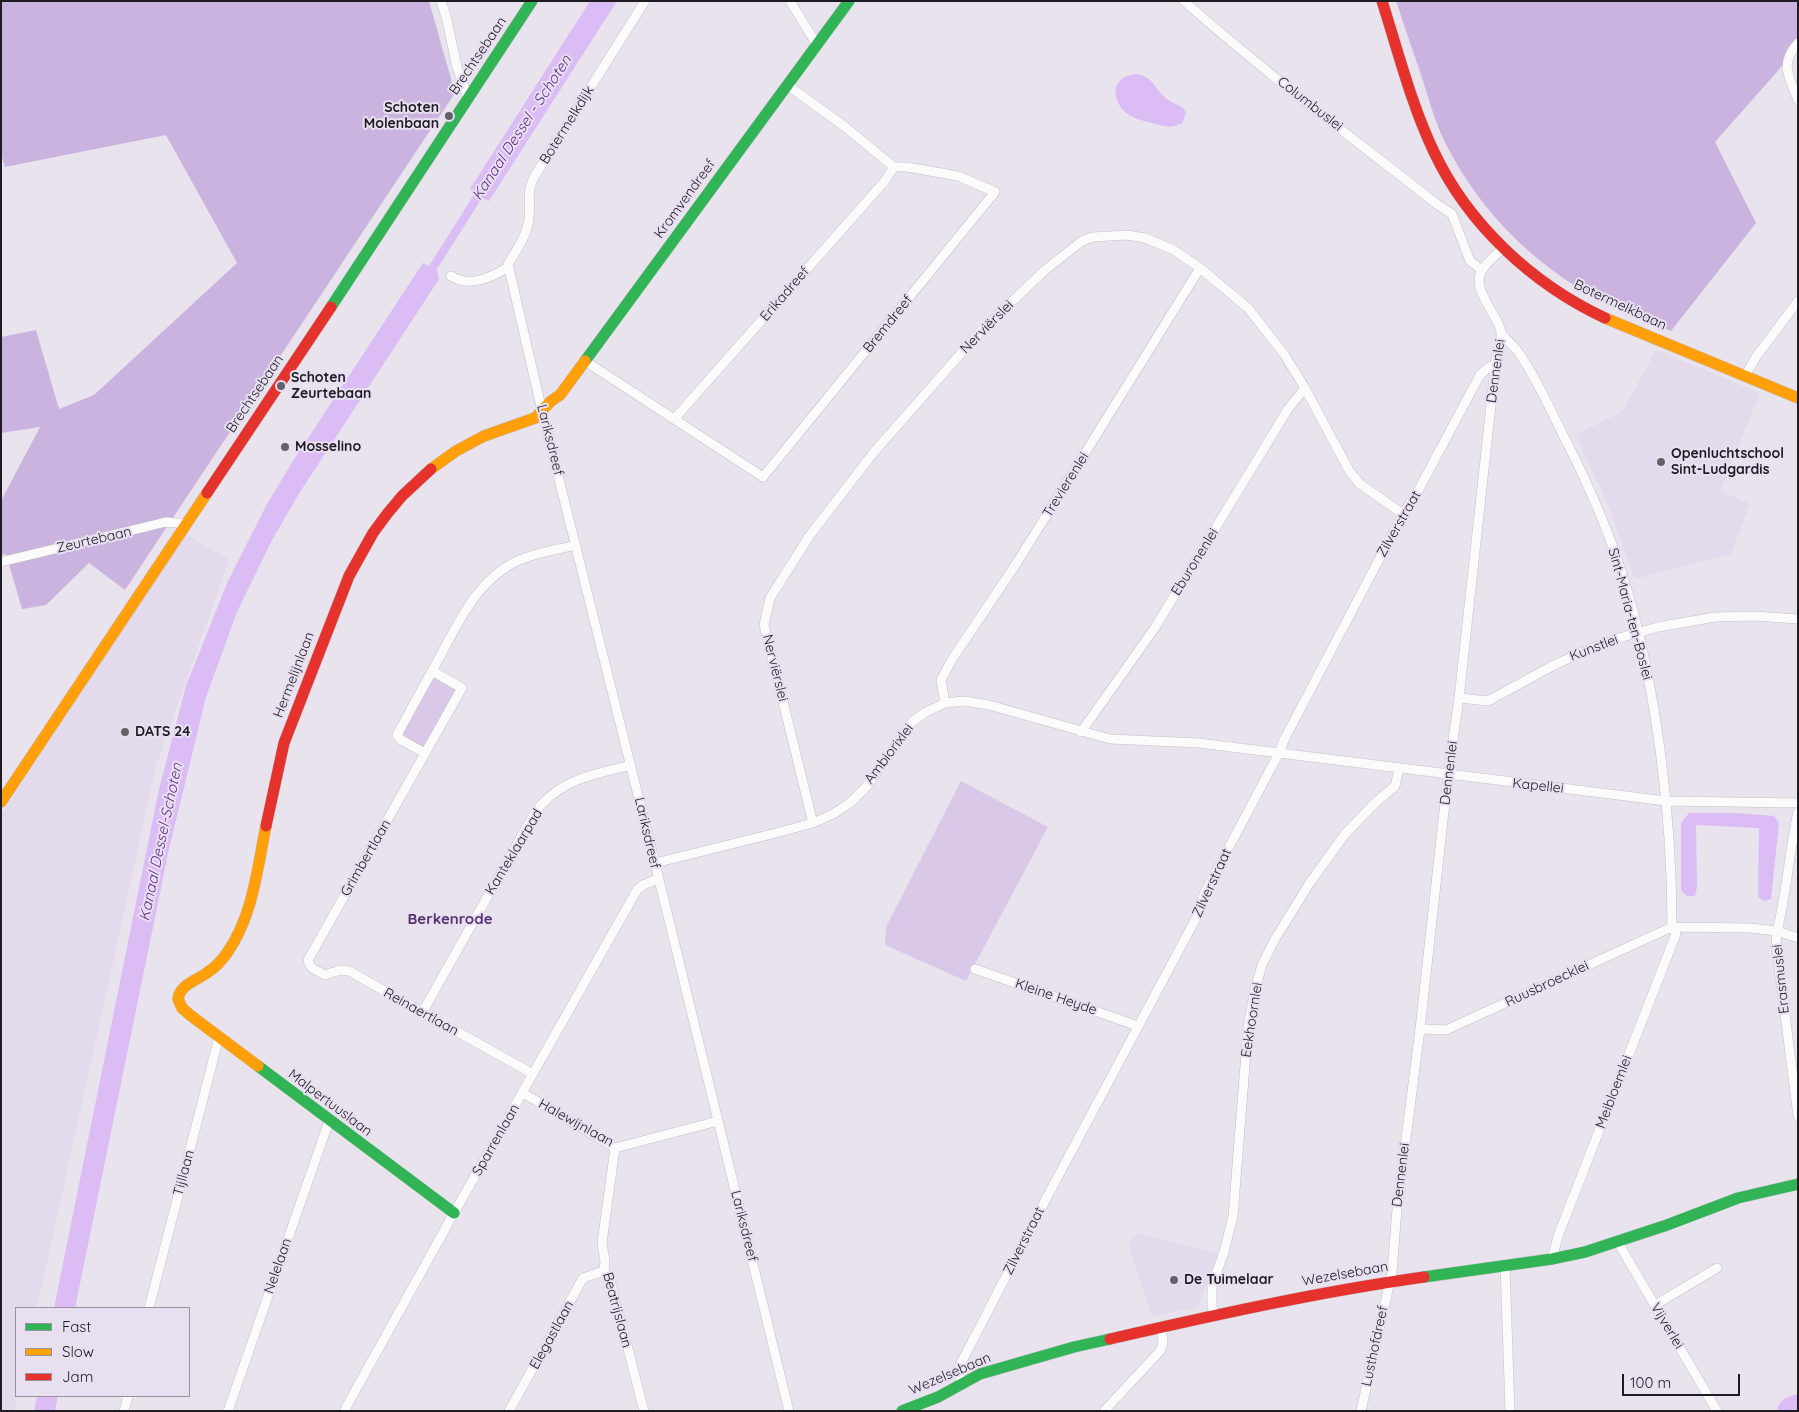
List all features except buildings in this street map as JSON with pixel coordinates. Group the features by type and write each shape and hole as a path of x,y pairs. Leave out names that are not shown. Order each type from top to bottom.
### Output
{"street":[{"path":"441,1 457,67 468,98"},
{"name":"Brechtsebaan","path":"1,802 383,229 532,1"},
{"name":"Botermelkdijk","path":"508,267 525,233 529,218 528,188 534,176 645,1"},
{"path":"790,1 817,45"},
{"name":"Kromvendreef","path":"542,411 549,402 560,395 849,1"},
{"name":"Columbuslei","path":"1184,1 1217,30 1438,205 1452,214 1470,261 1482,270"},
{"name":"Botermelkbaan","path":"1382,1 1423,124 1435,153 1464,200 1504,247 1547,284 1594,312 1798,398"},
{"path":"1798,43 1790,52 1786,68 1798,100"},
{"path":"787,85 844,126 894,167"},
{"name":"Bremdreef","path":"585,361 763,477 995,192 958,176 907,167 894,167"},
{"name":"Erikadreef","path":"675,418 884,182 894,167"},
{"name":"Nerviërslei","path":"813,823 764,626 770,598 810,535 874,452 973,339 1045,270 1082,241 1093,237 1110,235 1145,238 1174,250 1200,268 1248,308 1284,354 1305,388 1350,472 1360,484 1403,514"},
{"path":"1482,270 1504,247"},
{"path":"451,276 457,280 476,281 495,276 508,267"},
{"name":"Lariksdreef","path":"508,267 789,1411"},
{"name":"Trevierenlei","path":"945,703 941,680 951,661 1018,561 1200,268"},
{"name":"Dennenlei","path":"1389,1281 1392,1272 1397,1209 1420,1029 1448,775 1459,698 1495,365 1501,334 1497,318 1487,305 1482,293 1480,282 1482,270"},
{"path":"1745,376 1756,357 1798,301"},
{"name":"Sint-Maria-ten-Boslei","path":"1501,334 1518,352 1578,463 1625,582 1638,632 1653,707 1666,801 1672,927"},
{"name":"Zilverstraat","path":"961,1384 959,1367 1201,909 1203,896 1279,753 1285,738 1403,514 1419,489 1480,375 1495,365"},
{"name":"Eburonenlei","path":"1081,732 1154,629 1288,409 1305,388"},
{"name":"Hermelijnlaan","path":"190,1015 182,1008 179,1002 180,992 210,970 227,953 240,934 248,914 284,743 349,576 360,553 392,506 410,486 429,470 478,438 536,417 542,411"},
{"name":"Zeurtebaan","path":"1,562 166,522 187,524"},
{"path":"425,754 401,740 397,735 470,602 493,576 518,560 576,545"},
{"name":"Kunstlei","path":"1459,698 1488,701 1565,659 1601,644 1638,632 1716,617 1753,616 1798,619"},
{"name":"Grimbertlaan","path":"308,963 462,688 432,671"},
{"name":"Ambiorixlei","path":"655,863 776,834 813,823 833,814 850,803 868,785 912,722 926,712 945,703 971,701 1110,739 1199,743 1279,753"},
{"name":"Kapellei","path":"1279,753 1666,801 1798,804"},
{"name":"Kanteklaarpad","path":"422,1013 525,830 542,804 556,792 580,778 631,765"},
{"name":"Eekhoornlei","path":"1214,1314 1212,1285 1224,1252 1233,1216 1248,1028 1255,989 1262,965 1275,939 1308,884 1346,834 1375,803 1395,786 1399,769"},
{"name":"Erasmuslei","path":"1798,812 1776,944 1798,1116"},
{"name":"Sparrenlaan","path":"344,1411 637,890 643,885 658,879"},
{"path":"1672,927 1750,928 1777,931 1798,938"},
{"name":"Ruusbroecklei","path":"1420,1029 1446,1030 1672,927"},
{"name":"Meibloemlei","path":"1552,1259 1558,1236 1676,934 1672,927"},
{"name":"Reinaertlaan","path":"308,963 310,967 325,975 340,970 349,971 533,1074"},
{"name":"Kleine Heyde","path":"975,969 1138,1026"},
{"name":"Malpertuuslaan","path":"190,1015 454,1213"},
{"name":"Tijllaan","path":"149,1307 219,1038"},
{"name":"Halewijnlaan","path":"523,1093 615,1148 718,1121"},
{"name":"Nelelaan","path":"228,1411 329,1121"},
{"name":"Beatrijslaan","path":"615,1148 602,1243 605,1261 604,1270 610,1280 644,1411"},
{"name":"Wezelsebaan","path":"902,1411 938,1397 980,1374 1074,1347 1214,1314 1389,1281 1505,1266 1585,1252 1738,1198 1798,1184"},
{"name":"Vijverlei","path":"1617,1242 1717,1411"},
{"path":"1505,1266 1510,1411"},
{"path":"1654,1305 1717,1268"},
{"name":"Elegastlaan","path":"509,1411 583,1278 604,1270"},
{"name":"Lusthofdreef","path":"1362,1411 1389,1281"},
{"path":"1104,1411 1160,1351 1163,1343 1161,1327"},
{"path":"124,1411 128,1397"}],"shaded area":[{"path":"1,1 429,1 455,93 125,590 89,563 46,605 22,609 6,554 1,555 1,501 40,427 1,433 1,337 36,330 59,409 94,395 237,263 166,135 5,167 1,154"},
{"path":"1396,1 1798,1 1798,48 1715,142 1756,223 1671,331 1616,308 1575,285 1531,253 1493,215 1476,194 1444,140 1434,117"},
{"name":"Openluchtschool Sint-Ludgardis","path":"1656,350 1760,393 1720,491 1750,504 1731,554 1635,579 1604,495 1575,435 1623,411"},
{"path":"186,534 229,560 156,766 37,1307 15,1307 15,1397 18,1397 14,1411 1,1411 1,815"},
{"path":"434,675 457,690 425,748 400,735"},
{"path":"961,781 1048,827 966,981 885,945 886,927"},
{"name":"De Tuimelaar","path":"1138,1233 1218,1253 1198,1307 1152,1317 1128,1243"}],"water":[{"path":"590,1 617,1 489,201 482,198 437,269 439,279 300,492 272,540 237,612 206,697 169,849 75,1307 54,1307 159,789 186,686 228,581 267,504 291,464 423,263 429,266 475,193 470,189"},
{"path":"1136,74 1147,78 1162,95 1185,110 1186,113 1182,123 1171,126 1160,125 1135,118 1123,110 1117,100 1116,89 1123,78"},
{"path":"1689,813 1736,813 1774,816 1779,823 1771,899 1764,901 1758,897 1759,828 1696,825 1697,887 1695,896 1687,896 1681,890 1681,823"},
{"path":"1798,1394 1798,1411 1777,1411 1782,1401"},
{"path":"37,1397 58,1397 55,1411 34,1411"}],"traffic: fast":[{"path":"331,307 532,1"},
{"path":"585,361 849,1"},
{"path":"258,1066 454,1213"},
{"path":"1424,1277 1552,1259 1585,1252 1667,1225 1738,1198 1798,1184"},
{"path":"902,1411 938,1397 980,1374 1074,1347 1110,1339"}],"traffic: slow":[{"path":"1605,318 1798,398"},
{"path":"431,469 456,451 484,436 535,418 551,401 560,395 585,361"},
{"path":"1,802 207,493"},
{"path":"258,1066 190,1015 182,1008 178,999 179,994 186,986 219,963 236,939 253,892 266,826"}],"traffic: jam":[{"path":"1382,1 1426,134 1448,178 1465,204 1484,227 1528,270 1552,288 1605,318"},
{"path":"207,493 331,307"},
{"path":"266,826 284,743 349,576 373,533 387,514 402,496 431,469"},
{"path":"1110,1339 1266,1305 1424,1277"}],"place":[{"name":"Schoten Molenbaan","path":"449,116"},
{"name":"Schoten Zeurtebaan","path":"281,386"},
{"name":"Mosselino","path":"285,447"},
{"name":"Openluchtschool Sint-Ludgardis","path":"1661,462"},
{"name":"DATS 24","path":"125,732"},
{"name":"De Tuimelaar","path":"1174,1280"}],"district":[{"name":"Berkenrode","path":"450,919"}],"water label":[{"name":"Kanaal Dessel - Schoten","path":"522,128"},
{"name":"Kanaal Dessel-Schoten","path":"161,842"}]}
